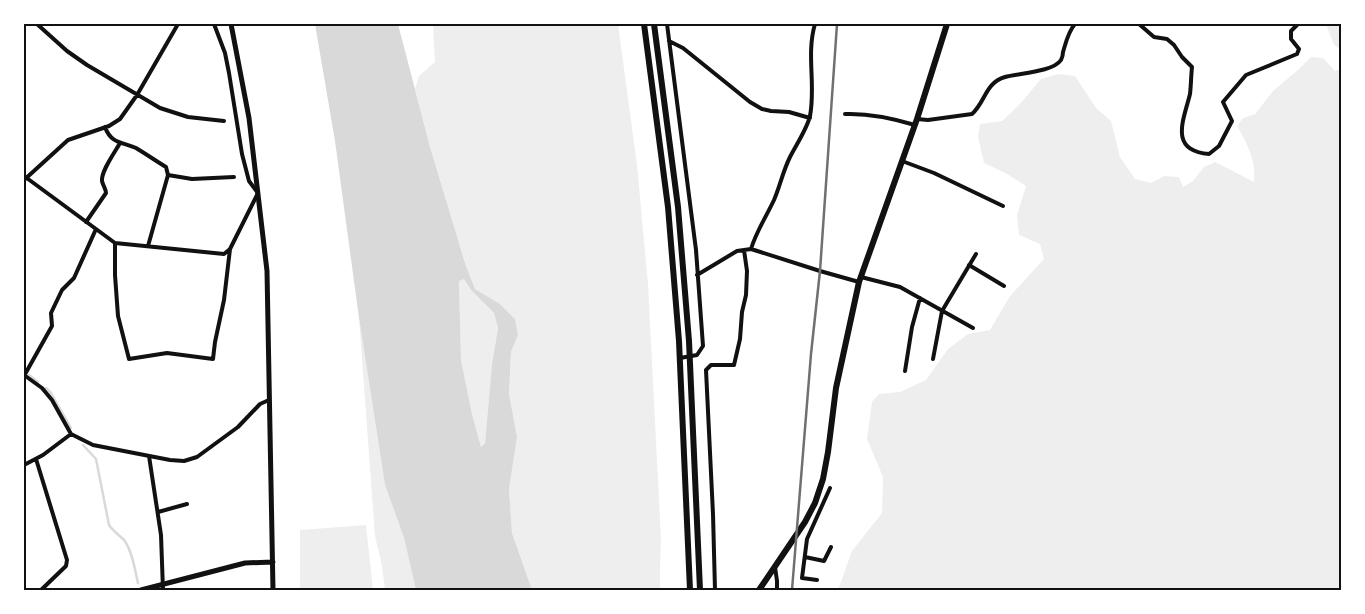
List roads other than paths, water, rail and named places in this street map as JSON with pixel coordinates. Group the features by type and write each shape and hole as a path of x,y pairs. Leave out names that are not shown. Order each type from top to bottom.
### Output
{"main road":[{"path":"644,24 668,207 680,358 690,590"},
{"path":"654,24 678,207 690,357 700,590"},
{"path":"759,590 813,513 823,479 836,388 860,280 916,122 947,24"}],"street":[{"path":"37,24 87,65 160,108 188,117 224,121"},
{"path":"178,24 137,96 120,119 105,127 68,140 24,178 115,243 224,254 230,249"},
{"path":"214,24 225,53 230,74 242,154 249,180 258,193"},
{"path":"231,24 249,118 267,271 273,590"},
{"path":"667,24 696,250 703,346 696,355 680,358"},
{"path":"751,249 774,199 788,160 810,118 812,80 810,56 812,33 815,24"},
{"path":"845,114 862,114 916,122 972,114 994,82 1006,77 1037,72 1053,66 1061,60 1068,33 1075,24"},
{"path":"1139,24 1154,37 1167,39 1192,67 1190,93 1181,126 1181,136 1190,147 1200,153 1209,154 1219,146 1232,121 1223,102 1246,74 1297,54 1300,49 1291,39 1291,31 1298,24"},
{"path":"669,41 683,48 750,102 762,109 789,112 810,118"},
{"path":"105,127 107,133 120,143 135,148 166,167 168,175 148,246"},
{"path":"86,222 106,193 102,183 103,173 120,143"},
{"path":"902,161 934,173 1003,206"},
{"path":"168,175 192,179 234,177"},
{"path":"115,243 118,316 129,359 167,353 213,359 214,342 224,300 230,249 258,193"},
{"path":"96,229 74,278 62,290 58,298 51,313 52,326 24,376 42,388 52,400 72,434 93,446 184,461 197,457 238,427 260,404 269,400"},
{"path":"697,275 736,251 751,249 820,271 900,287 973,328"},
{"path":"715,590 706,370 711,365 734,365 740,340 742,312 746,295 747,271 744,250"},
{"path":"933,359 942,311 976,254"},
{"path":"969,265 1004,286"},
{"path":"905,371 912,327 920,298"},
{"path":"24,465 43,455 72,434"},
{"path":"149,456 161,534 163,588"},
{"path":"36,458 67,560 66,566 41,590"},
{"path":"817,580 802,578 804,557 813,513 830,488"},
{"path":"158,512 187,504"},
{"path":"804,557 824,560 831,547"},
{"path":"141,590 163,588 246,563 273,562"},
{"path":"775,567 777,590"}],"waterway":[{"path":"29,375 38,382"},
{"path":"46,388 51,393 71,428"},
{"path":"83,445 96,459 109,525 127,544 138,583"}],"railway":[{"path":"792,590 811,354 820,271 837,24"}]}
